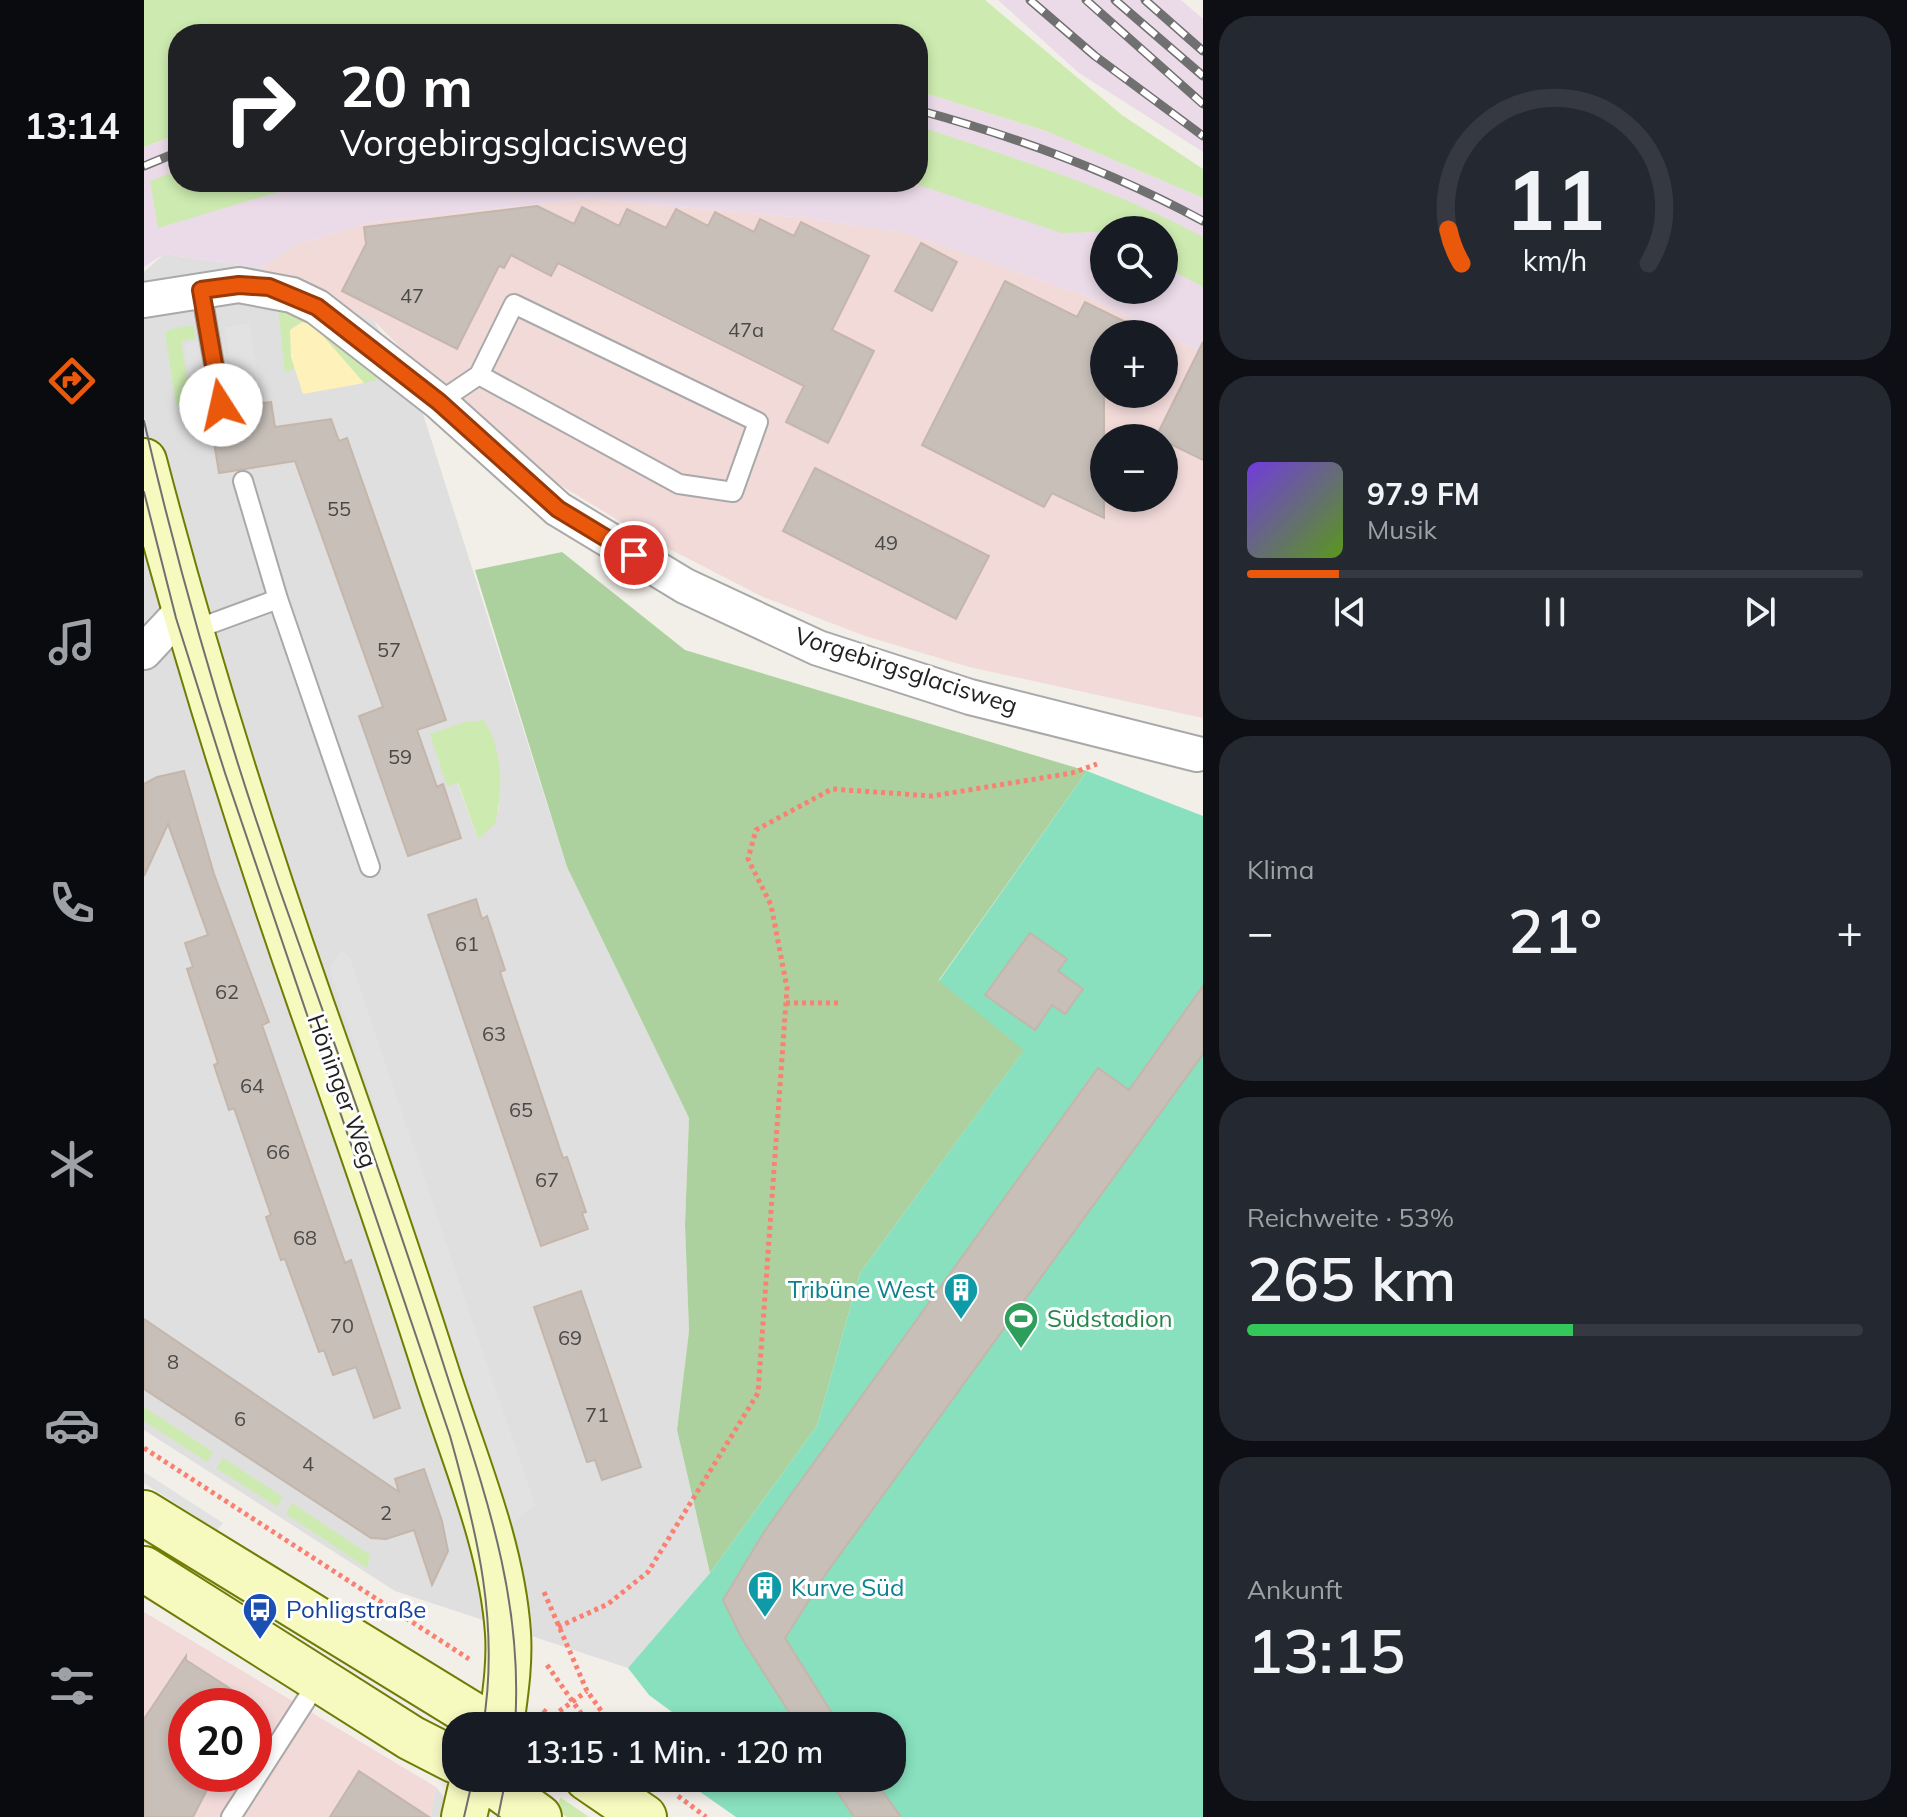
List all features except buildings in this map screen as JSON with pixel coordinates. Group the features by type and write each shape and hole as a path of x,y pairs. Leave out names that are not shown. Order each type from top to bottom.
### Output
{"street":[{"name":"Vorgebirgsglacisweg","path":"144,300 239,285 269,287 292,295 317,307 439,402 558,509 685,586 818,648 970,697 1197,754"},
{"name":"Höninger Weg","path":"144,461 187,620 296,959 384,1209 487,1529 503,1590 507,1684 503,1712"},
{"path":"144,652 187,620"},
{"path":"144,1513 468,1712"},
{"path":"144,1569 319,1680 442,1753"},
{"path":"464,1817 490,1792"},
{"path":"498,1792 539,1817"},
{"path":"627,1792 656,1802"}],"lane":[{"path":"201,290 221,405"},
{"path":"439,402 479,375 514,304 758,422 733,492 679,484 479,375"},
{"path":"243,481 278,599 370,867"},
{"path":"187,620 278,599"},
{"path":"231,1817 319,1680"}],"path":[{"path":"602,1712 587,1691 558,1627 608,1604 648,1572 758,1393 787,988 771,905 748,859 756,830 832,789 932,796 1072,773 1101,763"},
{"path":"786,1003 838,1003"},
{"path":"144,1448 507,1684 542,1712"},
{"path":"355,1598 360,1590"},
{"path":"558,1712 587,1691"},
{"path":"656,1802 706,1817"}],"shaded area":[{"path":"998,0 1181,0 1203,19 1203,152 1079,73"},
{"path":"928,94 1046,131 1203,198 1203,353 1178,341 1178,320 1135,320 1102,304 1178,304 1178,216 1090,216 1090,298 905,233 806,218 586,199 373,222 297,244 261,268 164,254 144,267 144,147 168,138 168,192 928,192"},
{"path":"586,199 806,218 905,233 1086,296 1090,298 1090,304 1102,304 1135,320 1090,320 1090,408 1178,408 1178,341 1203,353 1203,718 969,667 865,636 761,596 646,537 545,476 477,424 374,321 261,268 297,244 373,222"},
{"path":"164,254 261,268 374,321 418,398 567,867 689,1118 685,1225 689,1331 677,1430 710,1573 628,1668 395,1591 144,1430 144,272","holes":["500,769 499,809 478,839 457,782"]},
{"path":"249,323 260,391 236,395 224,327"},
{"path":"196,342 205,400 193,402 184,344"},
{"path":"341,951 349,956 535,1505 513,1523 329,968"},
{"path":"144,1472 223,1523 217,1530 144,1483"},
{"path":"144,1612 271,1688 168,1688 168,1792 272,1792 272,1689 436,1787 431,1817 144,1817"},
{"path":"436,1787 460,1817 431,1817"}],"green space":[{"path":"144,0 985,0 1122,115 1203,169 1203,198 1046,131 928,94 928,24 168,24 168,138 144,147"},
{"path":"928,129 1099,189 1160,216 1090,216 1090,232 1062,233 928,188"},
{"path":"168,174 168,192 278,192 158,228 150,181"},
{"path":"1178,224 1203,237 1203,287 1178,274"},
{"path":"278,309 301,311 383,378 364,383 317,329 304,323 290,330 294,369 285,373"},
{"path":"194,325 195,339 181,341 191,403 176,405 165,333 170,329"},
{"path":"562,552 685,650 1087,771 939,980 1025,1049 860,1273 817,1426 710,1573 677,1430 689,1331 685,1225 689,1118 567,867 475,570"},
{"path":"484,720 498,757 500,797 495,824 478,839 458,783 447,786 430,734 465,722"},
{"name":"Südstadion","path":"1087,771 1203,816 1203,1817 736,1817 700,1792 906,1792 906,1712 672,1712 649,1695 628,1668 710,1573 817,1426 860,1273 1024,1050 939,981"},
{"path":"144,1407 213,1452 207,1462 144,1421"},
{"path":"223,1458 283,1497 277,1507 216,1468"},
{"path":"292,1503 370,1555 367,1568 286,1514"},
{"path":"560,1797 589,1817 567,1817 557,1810"}],"sand":[{"path":"302,322 310,323 317,329 364,383 303,394 291,357 290,330"}],"tram line":[{"path":"144,421 196,624 236,759 410,1263 486,1499 507,1587 513,1632 515,1712"},
{"path":"144,492 176,618 225,773 450,1436 483,1579 489,1652 485,1712"},
{"path":"464,1817 470,1792"},
{"path":"498,1817 503,1792"}],"railway":[{"path":"1030,0 1095,56 1203,136"},
{"path":"1086,0 1203,104"},
{"path":"1115,0 1203,76"},
{"path":"1145,0 1203,51"},
{"path":"928,113 1064,157 1203,221"},
{"path":"144,166 168,156"}],"place":[{"name":"Tribüne West","path":"961,1321"},
{"name":"Südstadion","path":"1021,1350"},
{"name":"Kurve Süd","path":"765,1619"},
{"name":"Pohligstraße","path":"260,1641"}],"route":[{"path":"221,405 201,290 239,285 269,287 292,295 317,307 439,402 558,509 634,555"}]}
